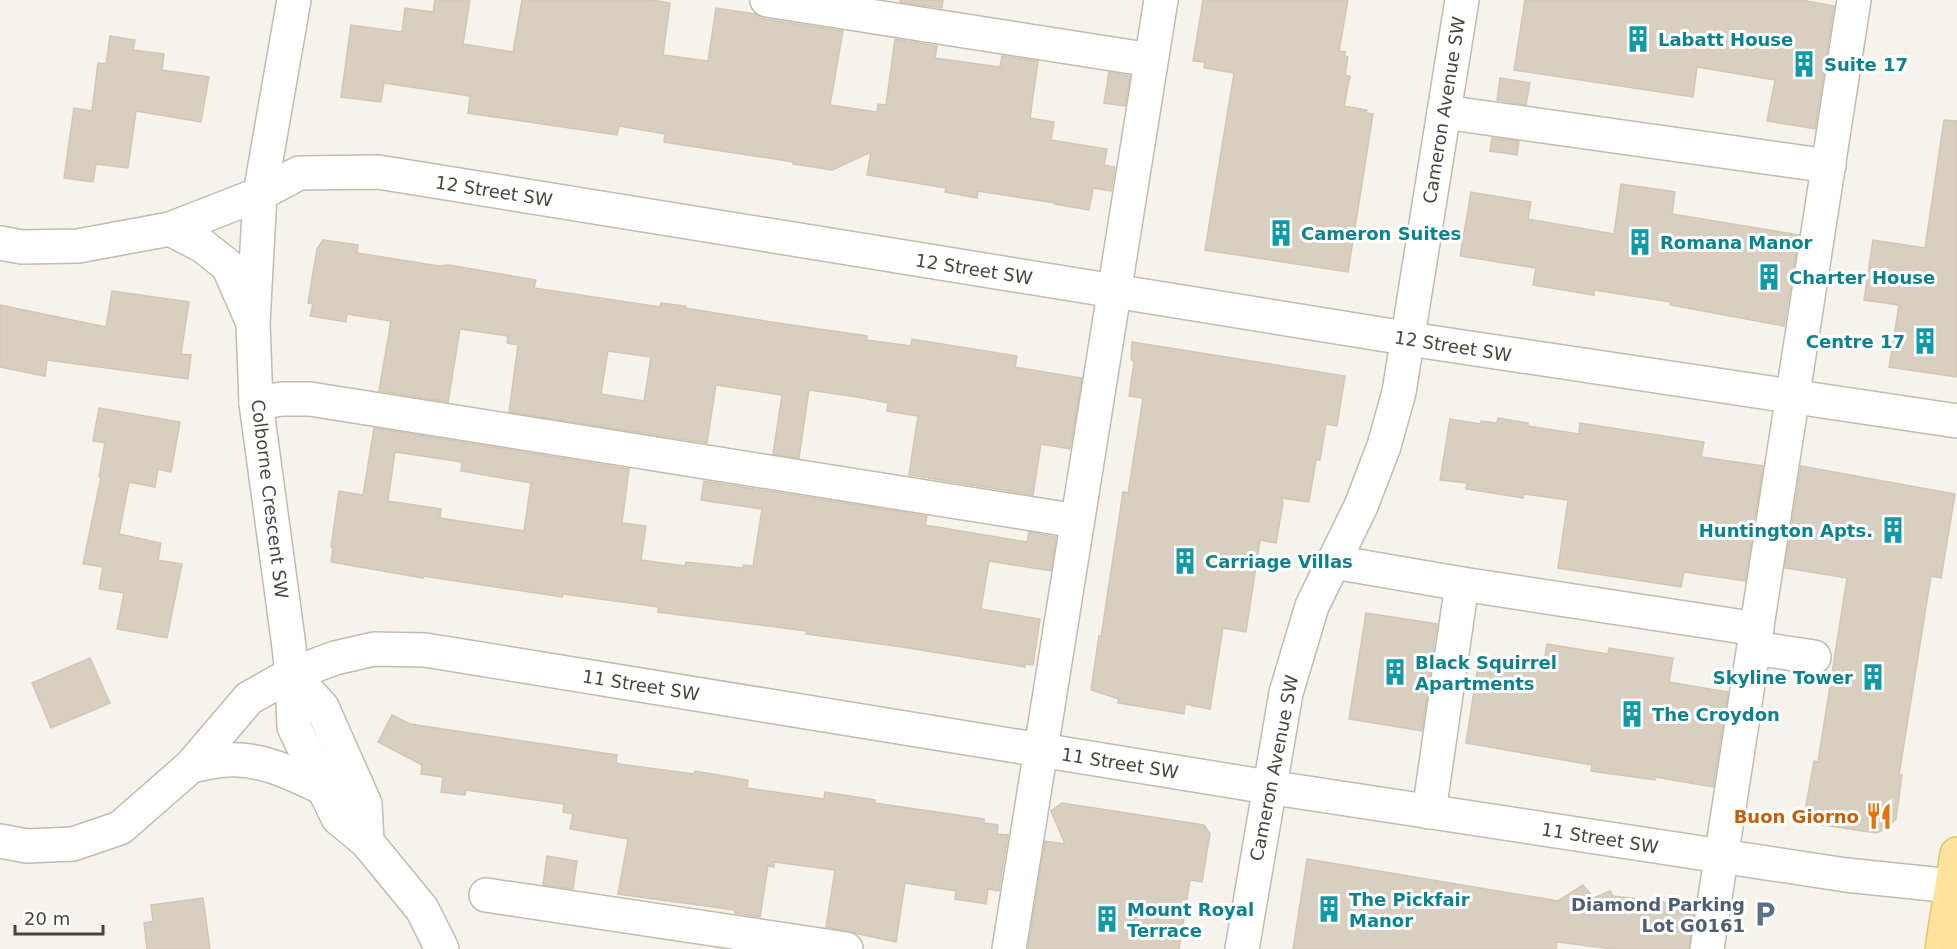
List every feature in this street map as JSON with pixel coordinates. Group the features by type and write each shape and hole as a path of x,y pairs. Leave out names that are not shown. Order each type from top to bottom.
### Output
{"main road":[{"path":"1942,949 1957,854"}],"street":[{"name":"Colborne Crescent SW","path":"294,0 260,194 253,323 256,403 292,674 294,727 338,818 366,842 422,909 442,949"},
{"path":"767,0 1151,60"},
{"path":"1009,949 1161,0"},
{"name":"Cameron Avenue SW","path":"1242,949 1286,693 1312,606 1361,506 1384,446 1399,393 1462,0"},
{"path":"1707,949 1854,0"},
{"path":"1444,112 1828,166"},
{"name":"12 Street SW","path":"0,243 22,247 78,246 170,229 260,194 299,173 378,172 1408,339 1957,421"},
{"name":"Colborne Crescent SW","path":"170,229 203,246 228,266 253,323"},
{"path":"256,403 282,399 310,399 1077,521"},
{"path":"1334,561 1755,638 1814,657"},
{"path":"1429,812 1462,584"},
{"name":"11 Street SW","path":"0,841 27,846 73,844 120,828 190,766 249,698 292,674 335,658 374,649 424,650 1268,788 1846,875 1952,886"},
{"path":"292,674 322,707 365,804 366,842"},
{"path":"190,766 229,759 271,765 280,767 323,788"},
{"path":"486,895 846,949"}],"building":[{"path":"435,0 470,0 463,44 513,52 522,0 652,0 670,3 663,55 708,61 716,8 755,14 764,19 843,31 830,105 877,112 878,104 886,105 895,39 937,46 935,58 1000,67 1002,56 1038,61 1030,118 1054,122 1051,140 1107,149 1104,165 1115,167 1111,191 1093,188 1089,210 978,191 977,198 945,192 946,188 867,175 871,152 832,170 664,142 665,134 619,126 617,135 468,113 470,96 384,83 381,102 341,97 351,25 402,32 405,8 433,12"},
{"path":"900,0 943,0 942,8 900,2"},
{"path":"1203,0 1348,0 1339,51 1345,52 1345,56 1348,57 1345,75 1350,76 1344,106 1367,110 1366,113 1373,114 1348,272 1205,250 1234,73 1204,68 1205,62 1193,61"},
{"path":"1525,0 1801,0 1834,6 1815,129 1767,121 1775,80 1697,67 1693,97 1514,70"},
{"path":"110,36 135,40 133,50 164,54 162,70 209,77 201,122 136,111 128,168 96,164 93,182 64,178 74,108 92,111 98,63 106,64"},
{"path":"1109,72 1130,76 1125,106 1104,103"},
{"path":"1500,78 1530,83 1526,105 1497,100"},
{"path":"1944,120 1957,121 1957,377 1889,367 1899,305 1864,300 1873,240 1925,248"},
{"path":"1492,138 1519,141 1517,155 1490,151"},
{"path":"1621,184 1675,192 1672,214 1799,235 1784,326 1670,305 1671,302 1594,290 1594,295 1533,285 1536,268 1460,256 1471,192 1531,202 1528,219 1614,234"},
{"path":"323,240 358,245 357,253 439,266 449,265 536,280 534,288 660,307 661,303 686,306 685,308 867,336 867,340 911,346 912,339 1017,356 1015,367 1082,378 1070,449 1041,444 1033,495 909,475 918,416 887,411 888,403 857,397 809,390 799,458 773,454 782,395 716,385 707,443 509,412 518,345 507,343 508,336 460,329 448,402 379,391 391,321 347,314 346,322 310,316 313,304 308,303 317,249","holes":["608,351 651,357 644,401 601,394"]},
{"path":"112,291 189,302 181,354 191,355 188,379 47,360 45,376 0,367 0,305 106,327"},
{"path":"1132,342 1345,376 1337,426 1326,424 1320,460 1316,460 1309,502 1281,498 1283,503 1276,543 1260,540 1246,632 1223,628 1210,709 1185,704 1184,714 1118,703 1119,699 1091,690 1123,492 1128,493 1143,398 1129,396 1134,362 1131,359"},
{"path":"99,408 180,422 171,472 158,469 155,487 129,482 119,534 161,543 158,560 182,564 167,638 117,629 124,593 99,589 103,567 83,564 101,477 99,477 105,443 93,441"},
{"path":"1498,418 1528,423 1528,426 1579,434 1580,423 1704,442 1701,457 1763,466 1745,581 1684,572 1681,587 1558,568 1568,500 1524,494 1523,498 1466,489 1467,483 1440,480 1450,419 1481,424 1481,421 1497,423"},
{"path":"374,428 629,469 622,523 646,526 641,560 685,566 686,562 743,568 743,565 753,566 762,509 701,500 704,481 927,516 925,525 1027,542 1029,532 1056,537 1051,571 989,561 981,609 1040,619 1033,665 1025,664 1025,667 806,634 807,631 658,612 659,607 563,594 562,597 423,576 423,578 331,562 339,491 363,495","holes":["395,452 462,462 461,471 531,483 524,531 440,518 441,509 388,501"]},
{"path":"1801,466 1955,494 1941,578 1931,576 1899,775 1902,775 1896,819 1887,828 1876,833 1803,822 1814,761 1818,762 1847,578 1785,568"},
{"name":"Black Squirrel Apartments","path":"1366,613 1437,624 1422,731 1349,719"},
{"path":"1547,644 1608,654 1609,648 1673,658 1669,682 1728,692 1713,787 1655,777 1655,780 1591,771 1592,765 1466,743 1479,659 1543,668"},
{"path":"90,658 110,703 51,728 32,683"},
{"path":"392,715 410,724 617,755 616,762 619,764 694,774 695,771 748,780 747,788 824,799 825,792 875,800 875,803 984,819 984,823 998,825 997,834 1008,835 999,891 988,889 986,904 955,899 956,891 905,883 896,942 826,927 835,870 774,862 774,867 768,866 760,917 735,913 735,910 618,894 628,839 570,829 573,814 563,812 564,804 466,790 465,795 441,792 443,777 421,774 422,765 378,742"},
{"path":"1062,803 1204,825 1210,834 1202,882 1190,880 1179,949 1028,949 1045,841 1065,844 1051,811"},
{"path":"547,856 577,861 573,889 543,885"},
{"path":"1307,859 1558,901 1583,885 1594,898 1610,891 1613,896 1658,901 1694,909 1689,949 1613,949 1557,942 1556,949 1293,949"},
{"path":"203,898 210,949 147,949 144,923 153,921 151,905"}],"place":[{"name":"Labatt House","path":"1638,39"},
{"name":"Suite 17","path":"1804,64"},
{"name":"Cameron Suites","path":"1281,233"},
{"name":"Romana Manor","path":"1640,242"},
{"name":"Charter House","path":"1769,277"},
{"name":"Centre 17","path":"1925,341"},
{"name":"Huntington Apts.","path":"1893,530"},
{"name":"Carriage Villas","path":"1185,561"},
{"name":"Black Squirrel Apartments","path":"1395,672"},
{"name":"Skyline Tower","path":"1873,677"},
{"name":"The Croydon","path":"1632,714"},
{"name":"Buon Giorno","path":"1879,816"},
{"name":"The Pickfair Manor","path":"1329,909"},
{"name":"Diamond Parking Lot G0161","path":"1765,914"},
{"name":"Mount Royal Terrace","path":"1107,919"}]}
